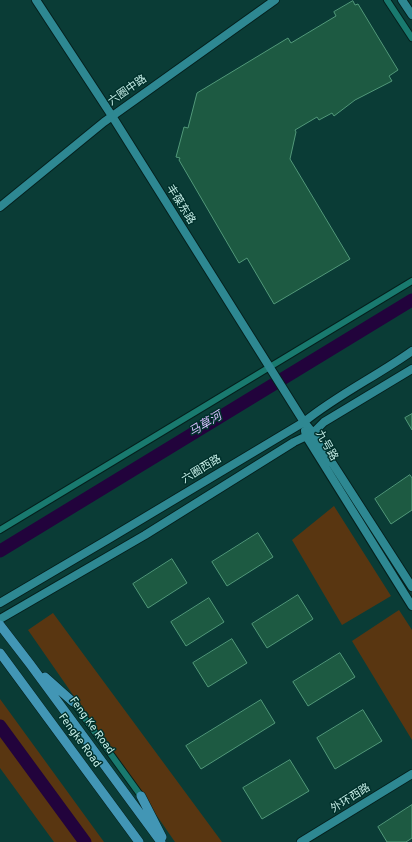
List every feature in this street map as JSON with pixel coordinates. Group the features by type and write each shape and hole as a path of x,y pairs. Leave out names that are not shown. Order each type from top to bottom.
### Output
{"main road":[{"name":"Feng Ke Road","path":"0,624 162,842"},
{"name":"Fengke Road","path":"0,653 139,842"},
{"path":"30,664 73,702"},
{"path":"141,796 159,830 162,842"}],"street":[{"name":"丰葆东路","path":"36,0 112,116 304,422"},
{"name":"六圈中路","path":"0,207 112,116 275,0"},
{"path":"387,0 412,38"},
{"path":"402,0 412,15"},
{"path":"0,530 270,369 412,281"},
{"name":"六圈西路","path":"0,603 304,422 317,412 388,368 412,351"},
{"path":"0,619 145,535 309,434 324,422 412,368"},
{"name":"九号路","path":"304,422 309,434 412,606"},
{"name":"九号路","path":"309,434 412,587"},
{"path":"73,702 141,796"},
{"name":"外环西路","path":"301,842 412,774"}],"shaded area":[{"path":"334,506 391,596 342,625 292,540"},
{"path":"399,610 412,630 412,740 352,641"},
{"path":"53,613 222,842 175,842 28,630"},
{"path":"0,699 104,842 54,842 0,768"}],"building":[{"path":"353,1 355,5 358,4 398,70 389,76 392,81 355,100 334,116 332,113 319,120 317,117 295,130 296,132 290,159 350,259 274,304 247,258 239,263 179,160 180,158 176,157 184,127 188,128 197,93 288,38 291,43 336,16 334,12"},
{"path":"412,414 412,430 405,418"},
{"path":"410,475 412,478 412,510 391,524 375,499"},
{"path":"258,533 273,557 227,586 212,562"},
{"path":"172,559 187,583 148,608 133,584"},
{"path":"298,595 313,619 267,648 252,624"},
{"path":"209,598 224,622 186,646 171,622"},
{"path":"232,639 247,663 208,687 193,663"},
{"path":"340,653 355,677 308,706 293,682"},
{"path":"261,700 275,723 201,769 186,746"},
{"path":"363,710 382,741 335,769 317,738"},
{"path":"290,760 309,791 262,819 243,788"},
{"path":"412,805 412,838 406,842 387,842 378,827"}],"waterway":[{"name":"马草河","path":"0,551 412,300"},
{"path":"0,726 85,842"}]}
